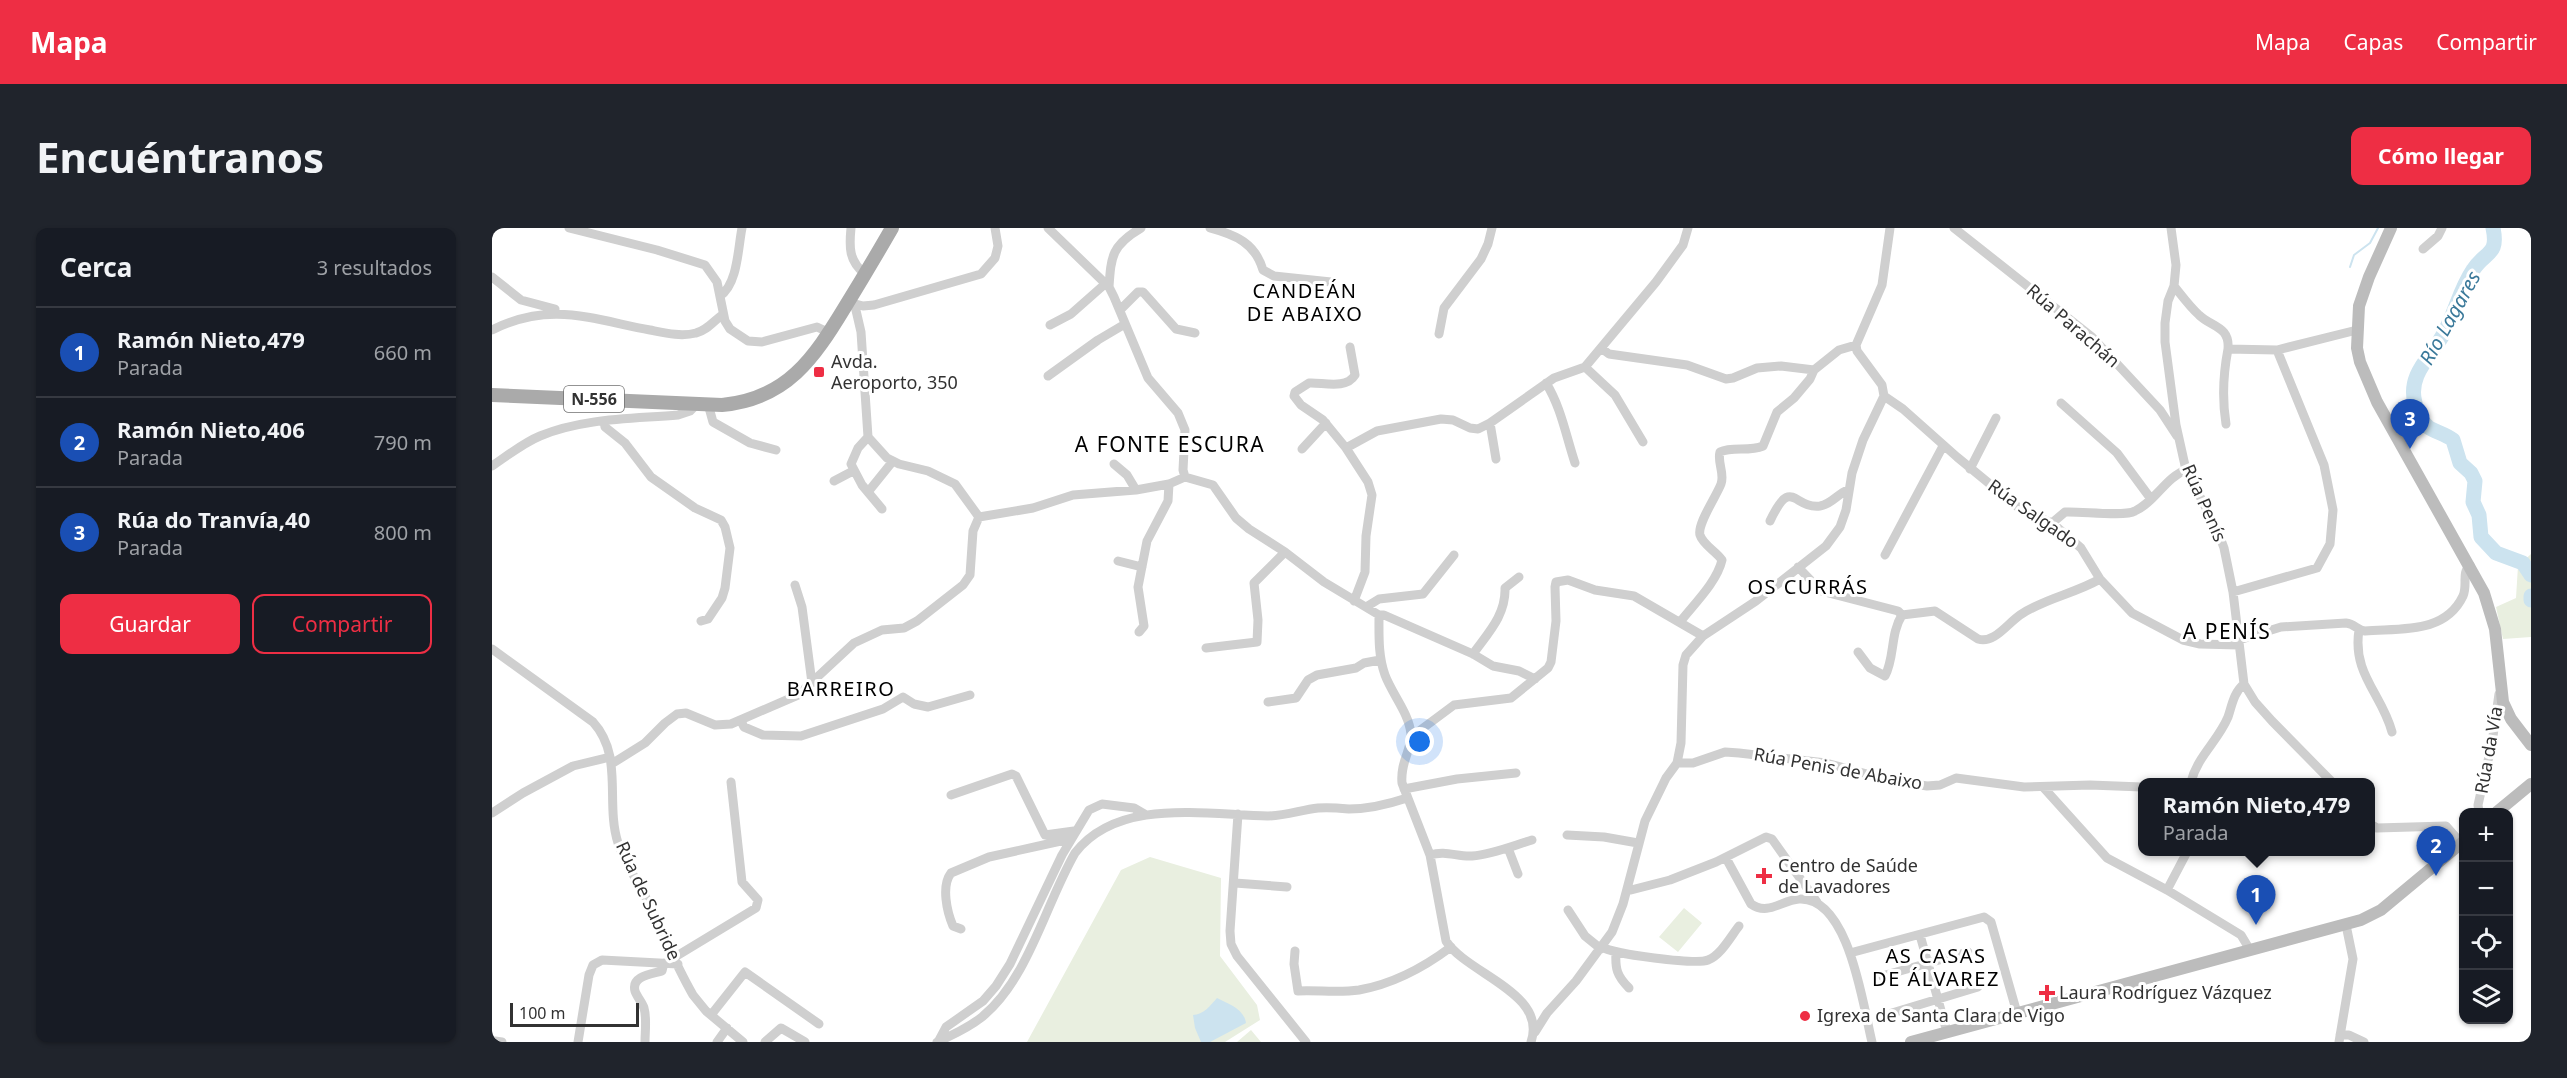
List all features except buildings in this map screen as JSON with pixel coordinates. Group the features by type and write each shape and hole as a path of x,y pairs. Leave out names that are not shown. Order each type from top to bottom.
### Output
{"main road":[{"name":"N-556","path":"492,395 737,404 778,388 805,366 852,303 865,274 892,228"},
{"path":"2391,228 2363,291 2359,306 2357,348 2366,381 2470,564 2490,609 2498,648 2500,687 2506,710 2531,745"},
{"path":"2503,808 2531,784"},
{"path":"1911,1042 2346,925 2381,910 2459,845"}],"street":[{"path":"569,228 657,250 705,265 714,274 722,315 730,329 748,341 762,342 817,327 830,333"},
{"path":"720,296 727,291 731,279 742,228"},
{"path":"852,228 851,251 854,265 865,274"},
{"path":"979,517 955,484 893,461 868,437 861,332 852,303 874,305 981,274 995,258 998,246 995,228"},
{"path":"1048,228 1107,286 1120,310 1148,378 1178,413 1185,430 1182,470 1185,477"},
{"path":"1050,325 1071,314 1107,286 1111,258 1116,247 1141,228"},
{"path":"1210,228 1225,232 1242,241 1259,255 1263,270 1274,276 1330,282"},
{"path":"1439,334 1444,308 1481,259 1492,228"},
{"path":"1346,448 1377,431 1430,421 1453,420 1478,429 1554,378 1585,367 1656,282 1683,245 1688,228"},
{"path":"1533,1037 1547,1013 1558,1004 1612,932 1651,806 1677,763 1682,743 1683,660 1703,636 1756,601 1826,546 1834,537 1846,510 1848,490 1863,440 1884,396 1882,385 1857,351 1856,345 1882,285 1890,228"},
{"name":"Rúa Parachán","path":"1954,228 2092,337 2160,410 2179,438"},
{"name":"Rúa Penís","path":"2171,228 2176,265 2174,286 2168,301 2165,332 2179,438 2186,470 2217,529 2224,548 2233,592 2244,684 2255,702 2327,778"},
{"path":"2423,249 2438,236 2442,228"},
{"path":"492,276 521,300 538,306 674,334 701,332 722,315"},
{"path":"2174,286 2201,317 2216,324 2224,334 2228,349 2223,373 2223,405 2226,424"},
{"path":"1120,310 1138,292 1143,292 1176,329 1195,333"},
{"path":"492,330 533,314 581,314"},
{"path":"1048,376 1098,340 1125,324"},
{"path":"2228,349 2277,350 2357,330"},
{"path":"1680,622 1721,565 1722,560 1702,540 1700,534 1701,525 1714,501 1723,477 1720,452 1753,450 1763,446 1777,412 1794,398 1810,379 1814,370 1839,350 1856,345"},
{"path":"1350,347 1355,375 1353,378 1349,381 1322,386 1309,383 1294,396 1326,423 1346,448 1368,482 1372,495 1366,536 1365,572 1354,601"},
{"path":"1601,348 1609,354 1697,368 1726,379 1757,368 1781,366 1814,370"},
{"path":"2233,592 2316,568 2330,544 2333,510 2324,465 2277,350"},
{"path":"1585,367 1616,395 1643,442"},
{"path":"1546,383 1557,400 1575,463"},
{"name":"Rúa Salgado","path":"1884,396 1903,409 1943,446 2019,508 2052,523 2081,548 2100,579 2132,613 2152,626 2183,640 2200,644 2239,643 2291,627 2346,623 2352,624 2359,630 2415,628 2441,621 2463,596 2466,584 2465,574 2470,564"},
{"path":"2061,403 2117,453 2151,499"},
{"path":"492,466 547,433 579,423 678,415 703,404 713,422 750,443 776,450"},
{"path":"1971,469 1996,418"},
{"path":"604,421 605,427 625,443 651,477 695,508 721,520 725,527 730,548 725,588 722,598 708,619 701,621"},
{"path":"1302,449 1326,423"},
{"path":"1490,423 1496,459"},
{"path":"868,437 853,456 853,471 882,509"},
{"path":"1885,555 1943,446"},
{"path":"868,492 893,461"},
{"path":"1114,464 1127,475 1136,490"},
{"path":"2052,523 2065,512 2135,511 2178,473 2186,470"},
{"path":"834,481 853,471"},
{"path":"979,517 1033,508 1073,495 1136,490 1169,484 1185,477 1213,485 1236,518 1249,529 1354,601 1378,615 1384,615 1473,654 1493,666 1515,670 1535,679"},
{"path":"1139,632 1144,626 1138,587 1147,541 1168,501 1169,484"},
{"path":"1770,521 1782,500 1788,496 1794,496 1814,506 1824,506 1841,492 1848,490"},
{"path":"492,813 573,766 611,760 645,743 677,714 686,713 715,725 741,722 798,695 854,643 882,630 904,628 963,585 972,569 973,531 979,517"},
{"path":"1206,648 1257,642 1258,620 1254,583 1285,552"},
{"path":"1366,607 1379,599 1423,594 1454,555"},
{"path":"1118,561 1142,567"},
{"path":"1798,567 1821,591 1898,611 1902,615"},
{"path":"1473,654 1498,620 1506,599 1505,588 1519,577"},
{"path":"1902,615 1935,611 1985,641 2029,609 2050,598 2078,592 2100,579"},
{"path":"1411,736 1454,705 1511,698 1548,668 1551,662 1556,621 1555,587 1556,582 1560,580 1568,580 1604,592 1634,596 1703,636"},
{"path":"795,585 802,608 812,683"},
{"path":"1378,615 1380,660 1385,676 1409,725 1411,736 1401,771 1406,793 1430,855 1443,932 1451,947 1491,977 1531,1012 1547,1013"},
{"path":"1858,652 1870,668 1885,676 1890,666 1892,642 1902,615"},
{"path":"2359,630 2357,644 2366,681 2383,707 2392,732"},
{"name":"Rúa de Subride","path":"492,649 601,731 611,760 611,800 618,844 693,995 711,1015 743,1042"},
{"path":"1268,702 1296,698 1308,680 1317,675 1356,668 1364,663 1380,660"},
{"path":"2192,778 2194,770 2220,732 2235,695 2244,684"},
{"name":"Rúa da Vía","path":"2478,808 2492,743 2500,687"},
{"path":"741,722 744,727 763,735 801,736 883,710 903,697 914,705 928,707 970,695"},
{"name":"Rúa Penis de Abaixo","path":"1677,763 1693,763 1725,752 1826,763 1889,780 1927,786 1940,785 1956,778 2043,787 2090,785 2138,787"},
{"path":"938,1042 980,1018 1010,985 1067,868 1081,846 1104,826 1146,816 1279,815 1317,808 1351,809 1386,805 1406,793 1457,779 1516,773"},
{"path":"951,795 1012,774 1016,776 1045,835 1072,835"},
{"path":"578,1042 588,975 593,965 602,960 664,963 676,961 756,908 758,900 742,882 731,782"},
{"path":"2043,787 2107,858 2241,935 2250,950"},
{"path":"938,1042 946,1027 983,1001 996,986 1010,964 1072,835 1089,810 1096,805 1134,808 1146,816"},
{"path":"1238,814 1230,931 1233,950 1306,1042"},
{"path":"2375,827 2446,826 2459,839"},
{"path":"961,929 953,926 948,916 946,885 951,873 989,857 1072,835"},
{"path":"1566,835 1604,837 1638,843"},
{"path":"1627,889 1632,890 1670,880 1726,858 1761,838 1772,839 1817,903 1834,919 1850,953 1872,1042"},
{"path":"1430,855 1448,852 1471,856 1532,840"},
{"path":"1508,848 1518,874"},
{"path":"2167,891 2185,856"},
{"path":"1726,858 1751,904 1757,908 1769,909 1800,899 1817,903"},
{"path":"1795,900 1801,881"},
{"path":"1234,884 1287,887"},
{"path":"1568,910 1585,936 1601,948 1689,963 1707,961 1720,950 1739,926"},
{"path":"1850,953 1984,917 1991,922 2017,1013"},
{"path":"2346,925 2353,959 2340,1038 2364,1042"},
{"path":"1920,935 1947,1032"},
{"path":"1294,951 1298,991 1325,991 1358,990 1391,981 1420,968 1451,947"},
{"path":"1617,952 1616,970 1619,978 1629,988"},
{"path":"1882,976 1968,952"},
{"path":"645,1042 645,1012 634,990 635,984 637,980 649,974 662,971 664,963"},
{"path":"711,1015 745,972 819,1024"},
{"path":"1892,1013 1978,987"},
{"path":"1531,1012 1533,1037"},
{"path":"717,1042 726,1028"},
{"path":"765,1042 781,1028 805,1042"}],"green space":[{"path":"2531,554 2531,637 2503,639 2496,607 2516,598 2518,566"},
{"path":"1150,857 1221,878 1220,956 1257,1005 1260,1020 1225,1042 1027,1042 1121,870"},
{"path":"1684,908 1702,923 1678,952 1659,937"},
{"path":"1251,1030 1261,1042 1237,1042"}],"water":[{"path":"1217,998 1239,1011 1246,1023 1210,1042 1201,1042 1193,1015 1203,1011"}],"waterway":[{"path":"2350,267 2354,255 2370,243 2378,228"},
{"name":"Río Lagares","path":"2493,228 2492,249 2468,277 2444,333 2417,374 2413,393 2423,422 2431,429 2453,440 2460,463 2471,473 2475,481 2473,502 2479,515 2481,537 2496,553 2523,563 2531,575"}],"place":[{"name":"Avda. Aeroporto, 350","path":"819,372"},
{"name":"Rúa do Tranvía,40","path":"2410,449"},
{"name":"Centro de Saúde de Lavadores","path":"1764,876"},
{"name":"Ramón Nieto,406","path":"2436,876"},
{"name":"Ramón Nieto,479","path":"2256,925"},
{"name":"Laura Rodríguez Vázquez","path":"2047,993"},
{"name":"Igrexa de Santa Clara de Vigo","path":"1805,1016"}],"district":[{"name":"CANDEÁN DE ABAIXO","path":"1305,302"},
{"name":"A FONTE ESCURA","path":"1170,445"},
{"name":"OS CURRÁS","path":"1808,587"},
{"name":"A PENÍS","path":"2227,632"},
{"name":"BARREIRO","path":"841,689"},
{"name":"AS CASAS DE ÁLVAREZ","path":"1936,968"}]}
